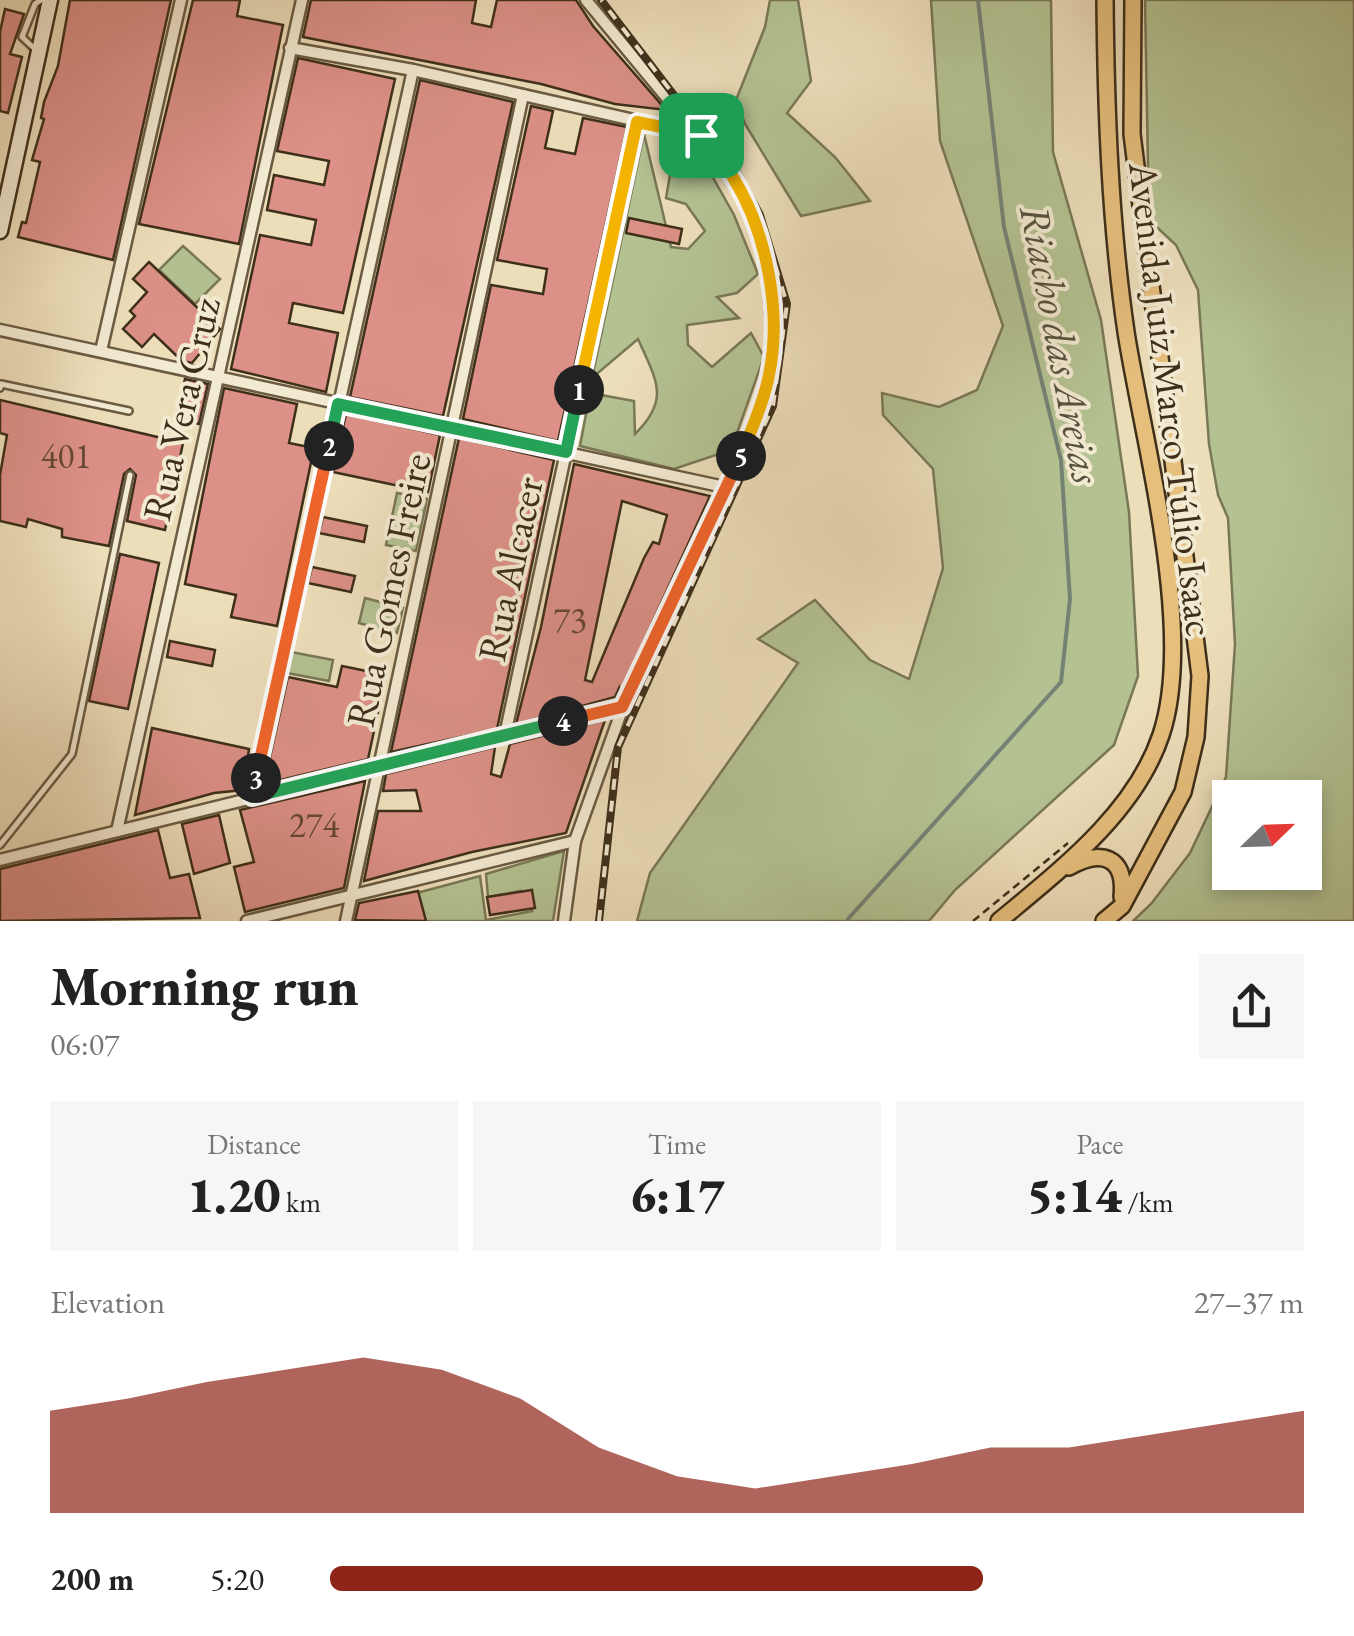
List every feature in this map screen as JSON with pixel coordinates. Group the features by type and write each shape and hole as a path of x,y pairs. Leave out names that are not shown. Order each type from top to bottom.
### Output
{"main road":[{"path":"0,231 50,0"},
{"name":"Avenida Juiz Marco Túlio Isaac","path":"999,921 1056,874 1116,812 1140,777 1161,735 1171,672 1169,596 1126,328 1110,175 1105,0"},
{"name":"Avenida Juiz Marco Túlio Isaac","path":"1122,906 1182,792 1196,737 1200,676 1132,134 1133,0"},
{"path":"1056,874 1084,859 1104,856 1114,861 1124,882 1122,906 1104,921"}],"street":[{"path":"101,351 180,0"},
{"name":"Rua Vera Cruz","path":"117,830 302,0"},
{"path":"564,921 575,841 622,707 729,488 770,374 771,308 758,230 734,179 586,0"},
{"path":"290,48 412,70 701,135"},
{"path":"252,797 412,70"},
{"name":"Rua Gomes Freire","path":"346,921 523,95"},
{"name":"Rua Alcacer","path":"505,735 637,122"},
{"path":"0,330 729,488"},
{"path":"0,860 622,707"},
{"path":"247,921 575,841"}],"lane":[{"path":"39,52 22,37 35,4 41,0"},
{"path":"0,388 1,384 129,411"},
{"path":"0,845 72,754 130,475"}],"path":[{"path":"973,921 1077,836"}],"green space":[{"path":"770,0 798,0 811,81 787,113 835,157 870,201 801,216 745,124 736,100 765,27"},
{"path":"931,0 1051,0 1053,152 1101,320 1129,512 1138,676 1114,745 955,890 929,921 637,921 650,873 798,663 758,639 815,600 870,660 909,679 943,568 933,469 883,415 882,393 939,407 977,390 1003,326 940,141"},
{"path":"1145,0 1354,0 1354,921 1133,921 1190,853 1212,807 1212,890 1322,890 1322,780 1225,780 1235,644 1228,518 1218,495 1209,444 1198,290 1176,245 1149,220"},
{"path":"644,134 671,247 688,249 705,231 686,204 666,198 676,140 698,151 734,215 758,274 737,293 717,297 739,318 687,325 688,345 712,367 751,333 764,357 731,450 674,469 580,446 590,393 634,401 635,434 657,399 654,378 638,339 592,378"},
{"path":"183,246 220,279 195,304 159,270"},
{"path":"397,493 427,499 416,551 386,545"},
{"path":"365,598 403,608 397,633 359,623"},
{"path":"291,652 333,660 329,681 287,673"},
{"path":"564,851 553,921 422,921 417,893 480,876 486,920 532,911 521,891 488,897 486,874"}],"building":[{"path":"70,0 171,0 113,260 18,237 22,222 26,223 40,162 32,160 44,119 44,102 58,66"},
{"path":"193,0 240,0 237,16 283,25 239,244 139,224"},
{"path":"311,0 476,0 472,23 491,27 497,0 576,0 593,26 666,110 615,104 541,84 303,37"},
{"path":"5,9 24,14 10,54 22,57 8,113 0,111 0,32"},
{"path":"298,58 395,79 343,313 293,303 289,323 338,333 326,392 231,369 260,235 311,245 316,220 267,210 274,175 324,185 329,161 277,151"},
{"path":"420,80 513,102 443,416 350,397"},
{"path":"531,106 553,111 545,148 575,154 583,118 627,127 558,441 463,419 491,285 543,294 547,269 497,260"},
{"path":"629,218 682,229 679,244 626,233"},
{"path":"149,262 220,329 192,363 182,361 154,334 142,347 123,329 135,316 130,311 147,292 133,279"},
{"path":"185,379 208,384 199,424 176,418"},
{"path":"224,388 297,404 289,443 314,448 277,626 231,617 236,595 185,584"},
{"path":"0,400 183,443 165,530 127,521 136,475 130,469 124,474 109,546 62,537 62,529 28,519 26,527 0,521 0,475 7,435 0,433"},
{"path":"346,414 440,435 428,492 333,472"},
{"path":"459,438 554,460 497,729 391,752"},
{"path":"574,464 710,496 615,697 516,724 541,627","holes":["622,501 667,515 659,544 653,542 644,558 592,682 585,680"]},
{"path":"323,517 367,526 364,542 319,533"},
{"path":"120,554 159,563 128,709 89,701"},
{"path":"312,567 355,576 351,592 308,583"},
{"path":"170,641 215,650 212,666 167,657"},
{"path":"342,666 386,675 368,759 264,784 288,677 337,687"},
{"path":"605,720 566,833 472,852 364,881 378,811 421,811 416,790 383,791 386,774 495,747 491,774 501,777 510,744"},
{"path":"152,728 249,749 243,790 214,793 135,815"},
{"path":"365,781 344,888 245,912 234,867 254,862 240,810"},
{"path":"219,815 230,863 194,874 182,824"},
{"path":"158,830 170,878 189,874 200,918 0,921 0,869"},
{"path":"532,890 535,908 490,915 487,897"},
{"path":"418,891 426,921 355,920 359,903"}],"waterway":[{"name":"Riacho das Areias","path":"848,919 1061,682 1070,599 1061,460 1004,227 978,0"}],"railway":[{"path":"599,921 618,747 773,406 787,304 760,215 730,159 690,116 601,0"}],"route":[{"path":"637,122 701,135 734,179 758,230 768,274 770,374 729,488 622,707 252,797 338,404 566,452 637,122"}]}
